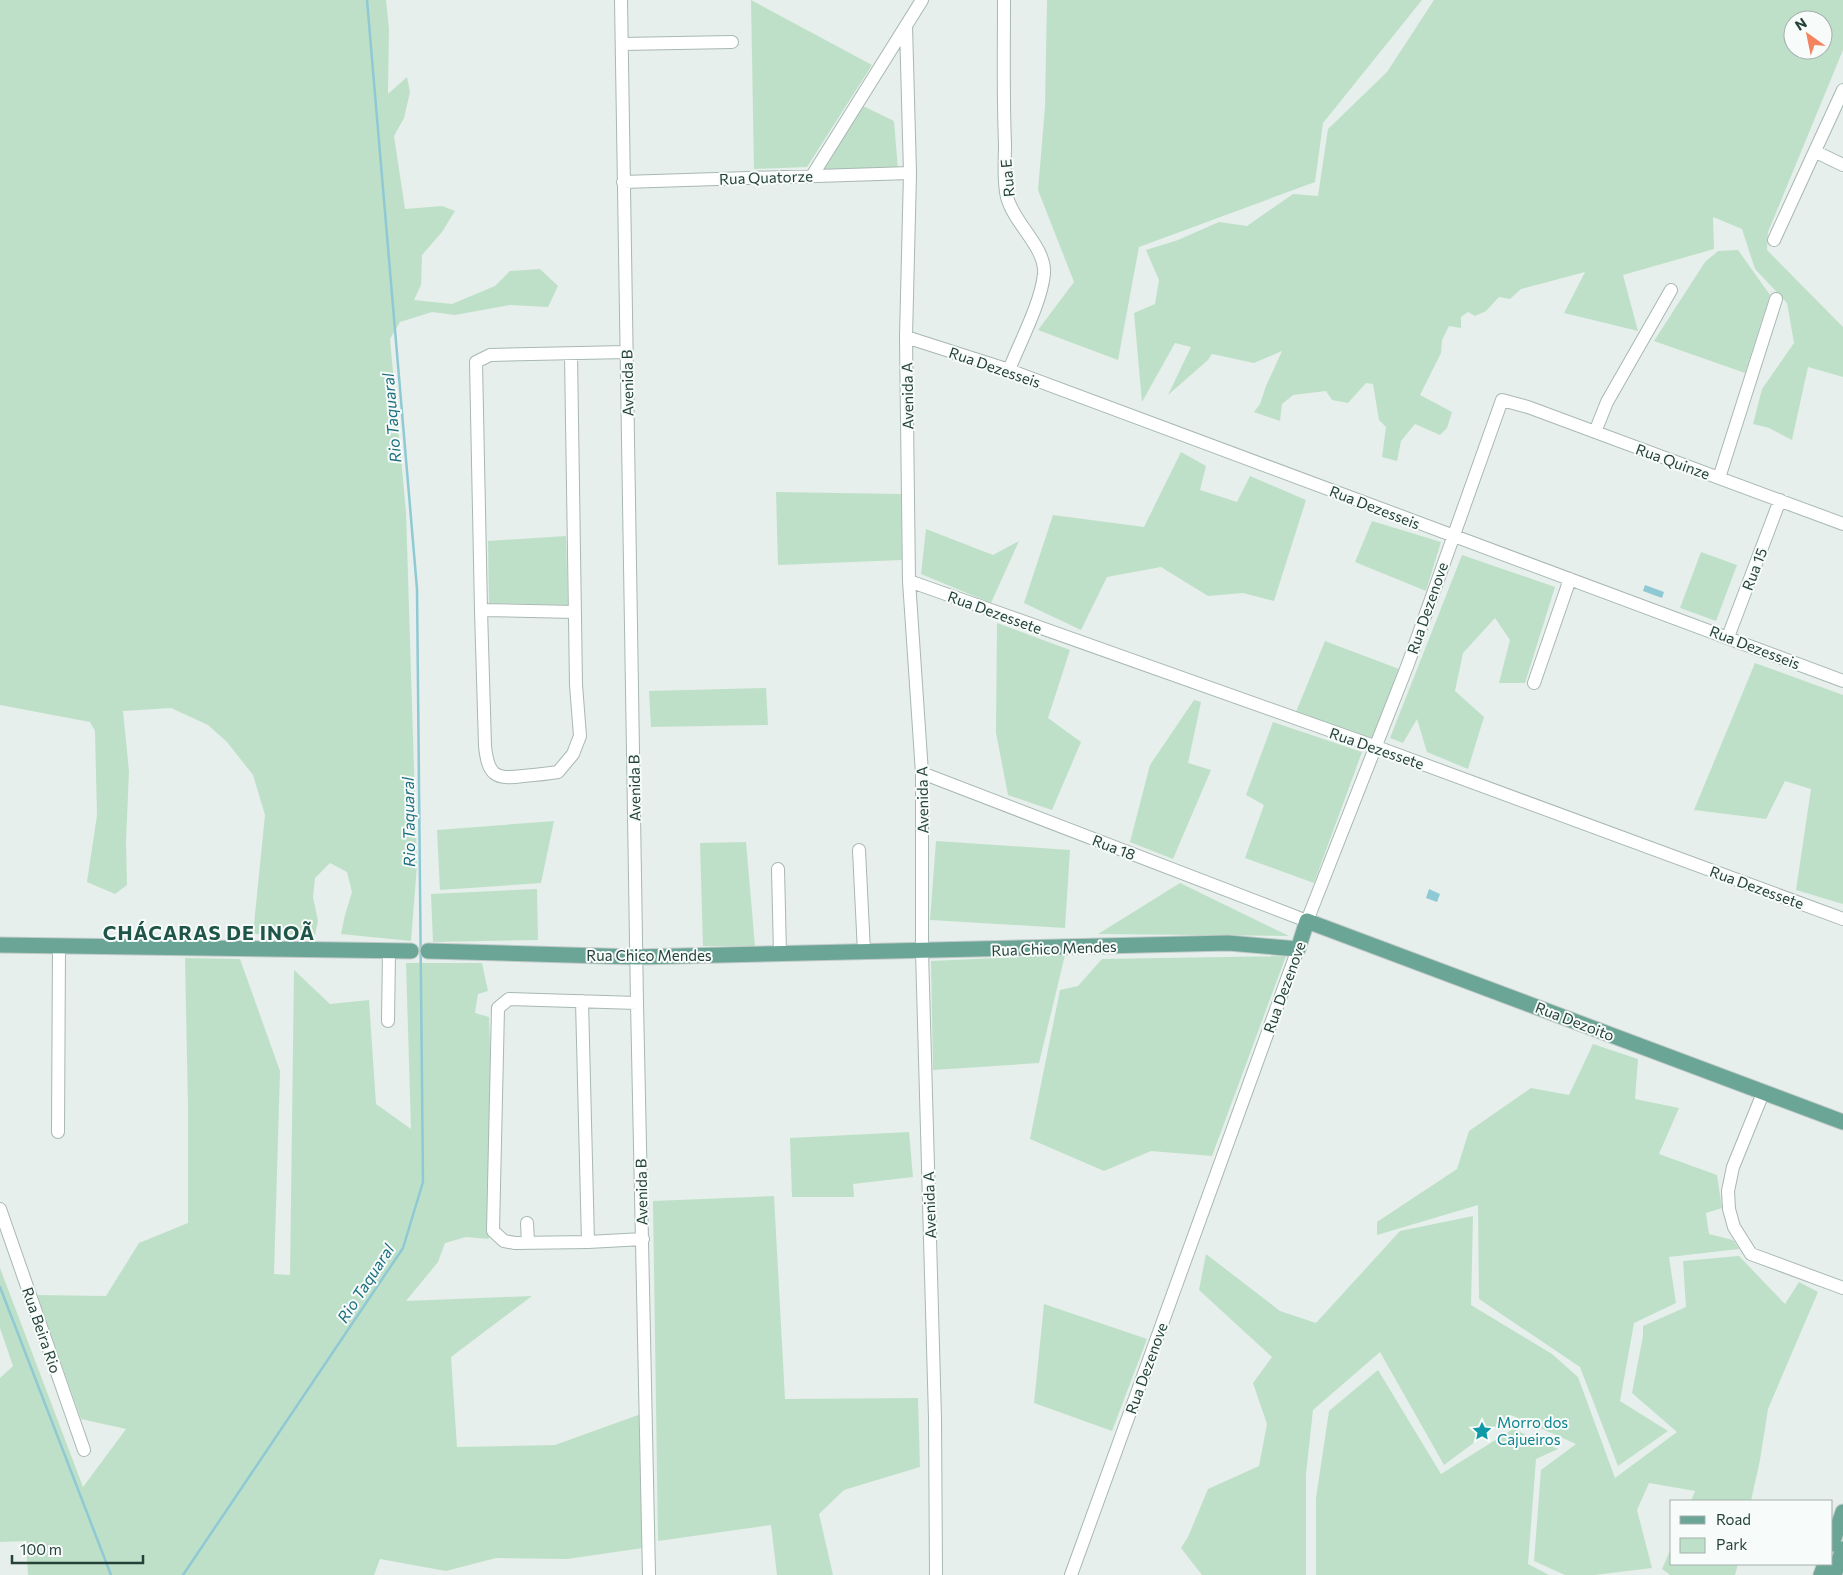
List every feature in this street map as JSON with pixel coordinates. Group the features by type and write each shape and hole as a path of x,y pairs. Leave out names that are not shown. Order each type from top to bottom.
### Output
{"main road":[{"name":"Rua Dezenove","path":"1298,948 1306,921"},
{"name":"Rua Dezoito","path":"1306,921 1843,1122"},
{"name":"Rua Chico Mendes","path":"428,951 637,957 1228,943 1298,948"},
{"name":"Rua Chico Mendes","path":"0,945 411,951"},
{"path":"1833,1541 1843,1512"},
{"path":"1834,1575 1843,1548"}],"street":[{"name":"Avenida B","path":"621,0 637,1003 649,1575"},
{"path":"812,176 922,0"},
{"name":"Rua E","path":"1004,0 1004,108 1007,195 1018,223 1040,253 1044,273 1038,299 1009,370"},
{"name":"Avenida A","path":"906,26 910,173 906,337 909,581 922,773 922,951 935,1418 936,1575"},
{"path":"622,44 732,42"},
{"path":"1774,240 1843,90"},
{"path":"1816,152 1843,165"},
{"name":"Rua Quatorze","path":"623,182 910,173"},
{"path":"1595,432 1607,402 1671,290"},
{"path":"1719,478 1776,299"},
{"name":"Rua Dezesseis","path":"906,337 1009,370 1843,681"},
{"path":"572,354 576,685 580,736 573,754 558,772 504,779 494,774 486,758 480,610 476,362 490,355 626,352"},
{"name":"Rua Quinze","path":"1502,400 1528,407 1843,524"},
{"name":"Rua Dezenove","path":"1306,921 1408,664 1502,400"},
{"name":"Rua 15","path":"1728,637 1780,500"},
{"path":"1534,683 1570,578"},
{"name":"Rua Dezessete","path":"909,581 1374,746 1843,919"},
{"path":"480,610 575,612"},
{"name":"Rua 18","path":"922,773 1306,921"},
{"path":"860,850 864,952"},
{"path":"778,869 780,954"},
{"path":"58,1132 59,947"},
{"name":"Rua Dezenove","path":"1071,1575 1298,948"},
{"path":"388,1021 389,950"},
{"name":"Rua Chico Mendes","path":"411,951 428,951"},
{"path":"637,1003 509,999 498,1008 493,1231 504,1241 528,1243 642,1240"},
{"path":"582,1001 588,1242"},
{"path":"1763,1093 1733,1167 1728,1191 1729,1209 1734,1226 1752,1254 1843,1288"},
{"name":"Rua Beira Rio","path":"0,1209 84,1450"},
{"path":"527,1223 528,1243"}],"green space":[{"path":"0,0 386,0 389,28 388,94 407,77 410,92 404,118 394,136 405,209 442,206 455,211 442,232 422,255 421,285 414,300 452,304 495,286 510,271 540,269 558,286 548,307 510,305 455,315 432,312 400,322 390,339 406,512 417,865 411,941 341,934 352,892 347,872 330,863 315,878 313,897 318,921 315,935 253,934 265,815 253,775 227,742 208,725 171,708 123,711 129,771 126,842 127,885 115,894 87,882 97,815 95,731 90,722 0,705"},
{"path":"751,0 872,65 807,167 754,169"},
{"path":"1047,0 1422,0 1323,123 1315,182 1139,247 1118,360 1038,330 1074,282 1038,190 1045,107"},
{"path":"1434,0 1843,0 1843,50 1768,232 1767,250 1843,327 1843,377 1808,367 1792,440 1769,428 1753,424 1762,389 1794,343 1787,303 1755,269 1742,229 1713,217 1714,249 1623,275 1638,331 1564,313 1585,272 1521,289 1510,299 1499,297 1486,311 1475,316 1468,312 1461,317 1461,328 1449,326 1442,340 1441,353 1420,395 1452,412 1447,428 1440,435 1415,424 1401,441 1397,461 1382,457 1386,427 1379,420 1373,384 1366,383 1348,403 1332,400 1326,391 1293,395 1282,404 1280,421 1254,412 1260,404 1282,351 1254,363 1212,354 1208,360 1168,395 1191,347 1175,343 1142,402 1134,313 1155,304 1159,280 1146,250 1178,240 1219,222 1247,226 1293,194 1318,196 1328,129 1387,72"},
{"path":"861,105 894,121 898,169 820,172"},
{"path":"1738,250 1770,295 1745,373 1654,341 1705,262 1718,251"},
{"path":"1181,452 1206,466 1200,490 1237,502 1250,476 1306,500 1274,601 1243,593 1208,596 1161,567 1107,577 1081,630 1024,603 1053,515 1144,527"},
{"path":"776,492 901,494 902,560 778,565"},
{"path":"1372,521 1441,542 1426,591 1355,562"},
{"path":"926,529 993,555 1019,541 991,603 921,574"},
{"path":"566,536 568,605 489,603 488,541"},
{"path":"1701,552 1737,565 1716,621 1680,608"},
{"path":"1462,555 1555,587 1525,683 1499,683 1510,640 1495,618 1463,653 1455,691 1484,717 1468,769 1427,752 1417,719 1403,743 1390,738"},
{"path":"997,623 1070,650 1048,718 1081,742 1052,810 1008,795 996,733"},
{"path":"1325,641 1399,669 1372,740 1296,712"},
{"path":"1755,663 1843,695 1843,904 1796,890 1811,789 1785,781 1766,819 1694,810"},
{"path":"766,688 768,725 651,727 649,691"},
{"path":"1194,700 1201,702 1188,763 1211,770 1173,859 1130,842 1150,765"},
{"path":"1273,722 1362,752 1314,883 1245,858 1264,805 1246,795"},
{"path":"554,821 541,883 440,890 437,830"},
{"path":"936,841 1070,850 1065,928 930,920"},
{"path":"746,842 755,946 703,946 700,843"},
{"path":"1180,883 1289,936 1098,934"},
{"path":"537,889 538,940 433,942 431,894"},
{"path":"1065,955 1039,1063 933,1070 931,961"},
{"path":"1286,956 1212,1156 1151,1151 1104,1171 1030,1139 1060,990 1078,986 1102,959"},
{"path":"185,958 240,959 280,1071 274,1274 290,1275 294,970 330,1004 369,1000 376,1104 411,1129 406,963 482,963 488,991 478,994 475,1013 489,1017 497,1225 488,1239 466,1237 445,1243 438,1262 406,1301 532,1296 451,1357 457,1447 555,1445 641,1414 643,1548 567,1559 496,1558 446,1571 380,1559 374,1575 28,1575 26,1541 0,1542 0,1378 13,1366 0,1328 0,1268 83,1487 126,1429 81,1419 37,1295 106,1296 139,1243 188,1223"},
{"path":"1593,1044 1638,1059 1635,1099 1679,1108 1659,1154 1717,1175 1722,1208 1706,1213 1709,1234 1733,1240 1739,1249 1669,1257 1676,1303 1634,1323 1620,1401 1668,1431 1618,1466 1580,1367 1479,1299 1478,1205 1377,1235 1377,1222 1457,1169 1469,1131 1531,1088 1569,1095"},
{"path":"909,1132 913,1177 853,1184 854,1197 792,1197 790,1138"},
{"path":"774,1196 785,1399 918,1398 920,1467 844,1490 819,1514 833,1575 777,1575 771,1525 658,1541 653,1201"},
{"path":"1473,1216 1471,1305 1552,1354 1578,1377 1615,1478 1677,1432 1632,1393 1643,1336 1643,1326 1686,1307 1683,1261 1739,1256 1785,1304 1799,1282 1818,1292 1768,1409 1751,1500 1691,1500 1695,1491 1649,1483 1637,1510 1652,1568 1594,1575 1565,1575 1534,1561 1541,1470 1576,1444 1511,1415 1444,1465 1380,1352 1313,1410 1306,1474 1306,1575 1202,1575 1181,1548 1188,1537 1208,1489 1259,1466 1267,1424 1253,1383 1272,1357 1199,1290 1206,1254 1280,1311 1316,1323 1400,1231"},
{"path":"1044,1304 1147,1339 1112,1431 1034,1403"},
{"path":"1378,1370 1441,1474 1513,1429 1558,1449 1536,1459 1528,1564 1549,1575 1316,1575 1316,1498 1329,1411"},
{"path":"1670,1551 1670,1565 1738,1565 1735,1575 1670,1575 1662,1569"}],"water":[{"path":"1645,585 1664,592 1662,598 1643,591"},
{"path":"1429,889 1440,894 1437,902 1426,898"}],"waterway":[{"name":"Rio Taquaral","path":"183,1575 403,1248 423,1182 417,589 367,0"},
{"path":"0,1287 111,1575"}],"place":[{"name":"Morro dos Cajueiros","path":"1482,1431"}],"district":[{"name":"CHÁCARAS DE INOÃ","path":"209,932"}]}
